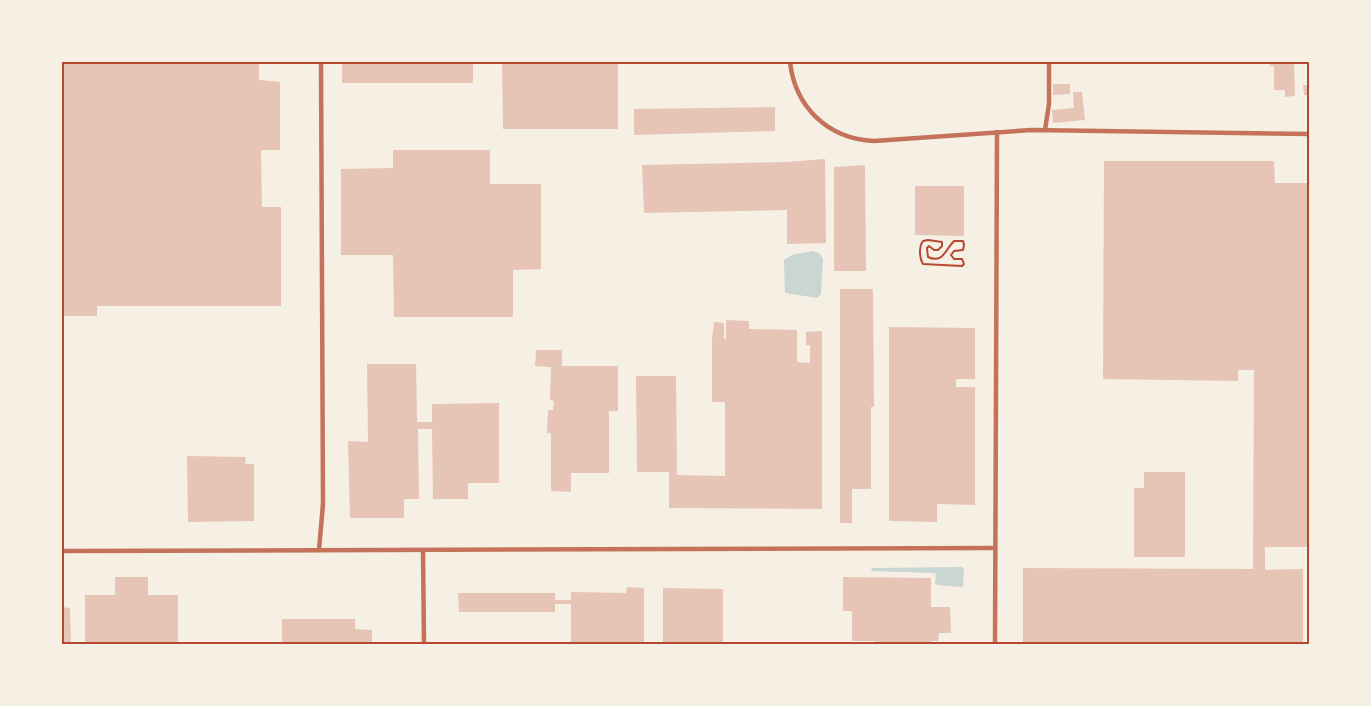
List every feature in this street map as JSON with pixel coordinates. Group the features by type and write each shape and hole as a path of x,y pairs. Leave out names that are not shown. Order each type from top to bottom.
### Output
{"street":[{"path":"318,550 323,504 321,62"},
{"path":"790,62 794,82 808,109 831,130 849,137 874,141 1045,130 1310,134"},
{"path":"1045,130 1049,104 1049,62"},
{"path":"995,645 997,132"},
{"path":"62,551 995,548"},
{"path":"423,551 424,645"}],"path":[{"path":"925,240 942,242 938,250 929,246 927,248 928,257 935,260 941,258 954,241 963,242 963,250 954,251 951,255 954,259 963,261 963,265 924,265 920,260 921,244 925,240"}],"shaded area":[{"path":"812,251 819,253 823,259 821,294 817,298 785,293 784,260 792,255"},
{"path":"962,567 964,570 963,587 935,584 936,574 933,573 871,571 872,568"}],"building":[{"path":"62,62 259,62 259,80 280,82 280,150 261,150 262,207 281,207 281,306 97,306 97,316 62,316"},
{"path":"342,62 481,62 481,64 473,64 473,83 342,83"},
{"path":"502,62 618,62 618,129 503,129"},
{"path":"1270,62 1294,62 1295,96 1285,97 1285,90 1274,90 1274,66 1270,66"},
{"path":"1053,84 1070,84 1070,94 1053,95"},
{"path":"1303,85 1310,85 1310,95 1304,95"},
{"path":"1073,92 1082,92 1085,120 1053,123 1052,110 1074,108"},
{"path":"775,107 775,131 634,135 634,109"},
{"path":"393,150 490,150 490,184 541,184 541,269 513,270 513,317 394,317 393,255 341,255 341,169 393,168"},
{"path":"825,159 826,243 787,244 787,210 644,213 642,165"},
{"path":"1104,161 1274,161 1275,183 1310,183 1310,547 1265,547 1265,570 1303,569 1303,644 1023,644 1023,568 1253,569 1254,370 1238,370 1238,381 1103,379"},
{"path":"865,165 866,271 834,271 834,167"},
{"path":"915,186 964,186 964,236 915,235"},
{"path":"840,289 873,289 874,407 871,407 871,489 852,489 852,523 840,523"},
{"path":"726,320 749,321 749,329 797,330 797,362 810,363 810,345 806,345 806,332 822,331 822,509 669,508 669,472 637,472 636,376 676,376 677,475 725,476 725,402 712,402 712,338 714,322 724,323 724,339 726,339"},
{"path":"889,327 975,328 975,379 956,379 956,387 975,387 975,505 937,504 937,522 889,521"},
{"path":"536,350 562,350 562,366 618,366 618,411 609,411 609,473 571,473 571,492 551,491 551,433 547,433 548,410 553,410 554,401 550,400 551,367 535,366"},
{"path":"367,364 416,364 417,422 432,422 432,404 499,403 499,483 468,483 468,499 433,499 432,429 418,429 419,499 404,499 404,518 350,518 348,441 368,442"},
{"path":"187,456 246,457 245,464 254,464 254,521 188,522"},
{"path":"1144,472 1185,472 1185,557 1134,557 1134,488 1144,488"},
{"path":"115,577 148,577 148,595 178,595 178,644 85,644 85,595 115,595"},
{"path":"843,577 931,578 931,607 950,607 951,633 939,633 938,641 932,641 932,644 874,644 875,641 852,641 852,611 843,611"},
{"path":"627,587 644,588 644,644 571,644 571,604 555,604 555,612 459,612 458,593 555,593 555,600 571,600 571,592 626,593"},
{"path":"663,588 723,589 723,644 663,644"},
{"path":"62,607 70,608 71,644 62,644"},
{"path":"282,619 355,619 355,629 372,630 372,644 282,644"}]}
